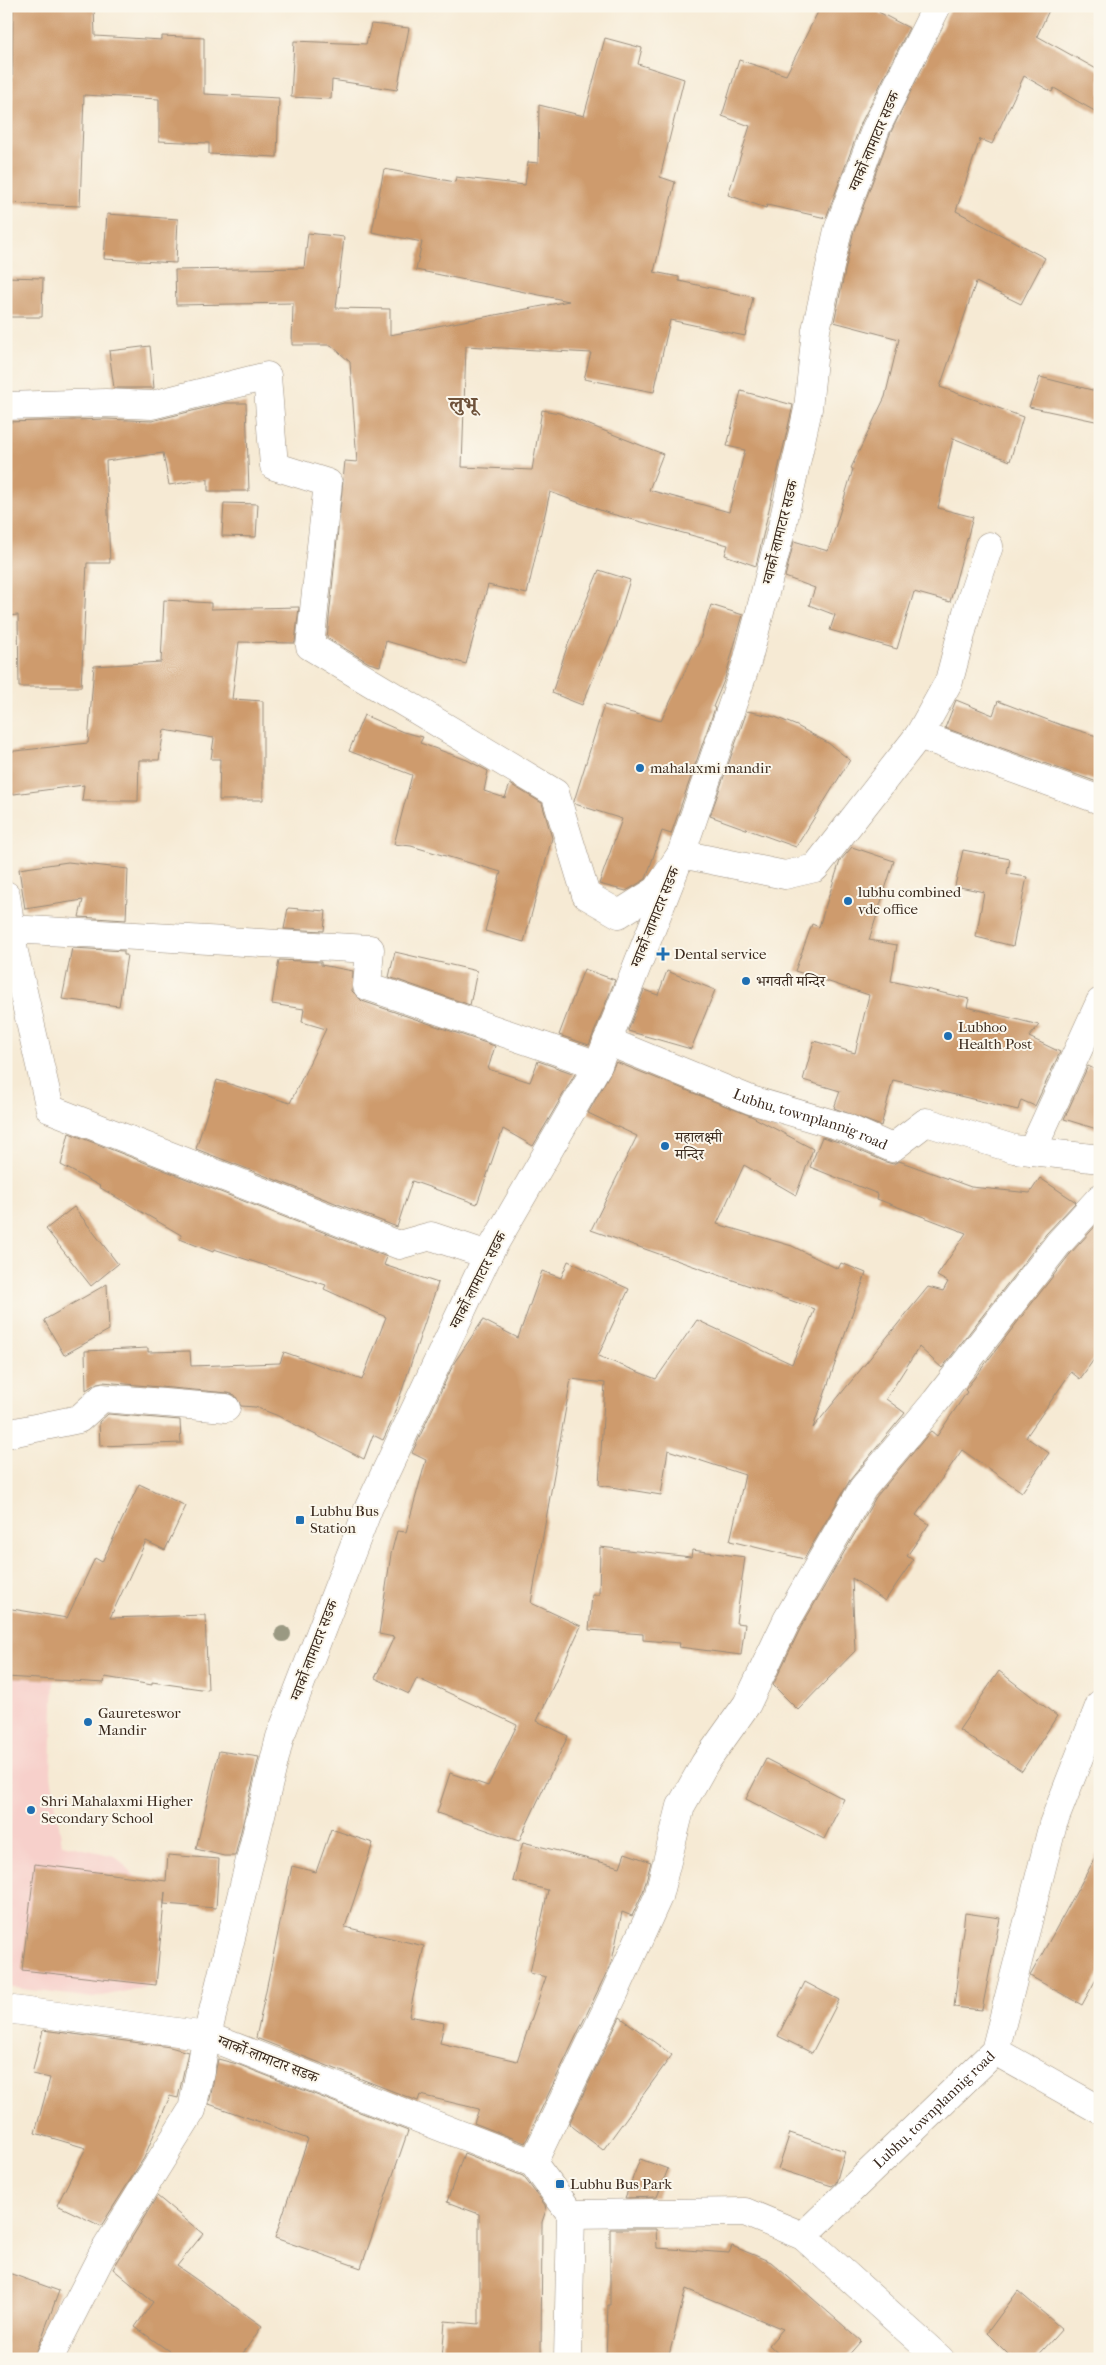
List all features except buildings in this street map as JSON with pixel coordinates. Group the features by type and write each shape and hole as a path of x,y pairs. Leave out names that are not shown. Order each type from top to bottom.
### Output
{"street":[{"name":"ग्वार्को-लामाटार सडक","path":"533,2163 208,2036 280,1737 369,1507 488,1255 602,1053 681,854 747,662 782,527 808,409 816,330 838,230 876,128 937,6"},
{"path":"6,406 106,402 152,405 267,376 274,466 328,483 310,646 555,793 586,894 620,914 656,890 681,854 786,875 815,868 919,735 949,681 967,612 989,546"},
{"path":"919,735 1100,800"},
{"path":"6,895 10,946 50,1109 399,1245 431,1236 488,1255"},
{"path":"10,946 370,949 367,986 602,1053"},
{"path":"1032,1151 1100,1002"},
{"name":"Lubhu, townplannig road","path":"602,1053 847,1128 892,1148 926,1122 1014,1149 1100,1159"},
{"path":"568,2359 571,2214 533,2163 658,1897 681,1806 704,1763 747,1704 787,1620 863,1488 936,1401 1058,1244 1100,1198"},
{"path":"6,1434 79,1419 102,1398 226,1408"},
{"name":"Lubhu, townplannig road","path":"803,2236 995,2051 1053,1824 1100,1704"},
{"path":"6,2009 208,2036 192,2110 102,2255 49,2359"},
{"path":"995,2051 1100,2110"},
{"path":"571,2214 745,2212 803,2236 940,2359"}],"shaded area":[{"name":"Shri Mahalaxmi Higher Secondary School","path":"6,1646 54,1672 51,1775 62,1844 115,1856 164,1906 156,1985 93,1998 6,1987"}],"place":[{"name":"mahalaxmi mandir","path":"640,768"},
{"name":"lubhu combined vdc office","path":"848,901"},
{"name":"Dental service","path":"663,954"},
{"name":"भगवती मन्दिर","path":"746,981"},
{"name":"Lubhoo Health Post","path":"948,1036"},
{"name":"महालक्ष्मी मन्दिर","path":"665,1146"},
{"name":"Lubhu Bus Station","path":"300,1520"},
{"name":"Gaureteswor Mandir","path":"88,1722"},
{"name":"Shri Mahalaxmi Higher Secondary School","path":"31,1810"},
{"name":"Lubhu Bus Park","path":"560,2184"}],"district":[{"name":"लुभू","path":"463,404"}]}
